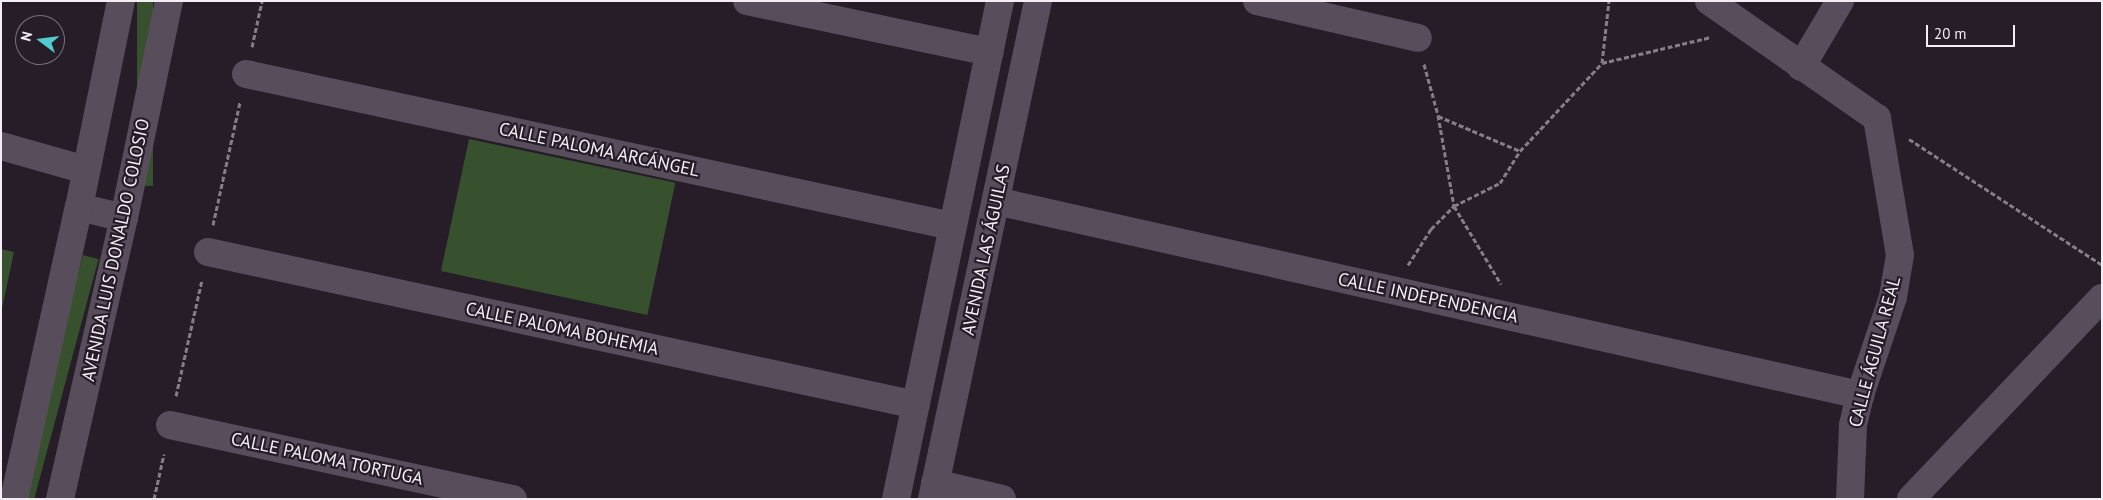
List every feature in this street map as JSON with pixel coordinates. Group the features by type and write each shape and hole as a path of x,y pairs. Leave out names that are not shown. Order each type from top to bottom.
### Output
{"street":[{"path":"14,499 79,207 121,1"},
{"name":"AVENIDA LUIS DONALDO COLOSIO","path":"60,499 124,218 169,1"},
{"path":"747,1 990,52"},
{"path":"896,499 1000,1"},
{"name":"AVENIDA LAS ÁGUILAS","path":"934,491 1038,1"},
{"path":"1257,1 1418,38"},
{"path":"1709,1 1746,29 1877,118"},
{"path":"1801,67 1840,1"},
{"name":"CALLE PALOMA ARCÁNGEL","path":"246,74 952,226"},
{"name":"CALLE ÁGUILA REAL","path":"1850,499 1853,425 1860,395 1893,297 1900,255 1877,118"},
{"path":"1,146 86,170"},
{"name":"CALLE INDEPENDENCIA","path":"996,201 1860,395"},
{"path":"79,207 124,218"},
{"name":"CALLE PALOMA BOHEMIA","path":"208,252 916,405"},
{"path":"1911,499 2102,298"},
{"name":"CALLE PALOMA TORTUGA","path":"170,425 513,499"},
{"path":"934,491 1002,499"}],"path":[{"path":"1602,63 1610,1"},
{"path":"1392,291 1431,229 1454,206 1500,183 1520,150 1602,63 1746,29"},
{"path":"1418,38 1438,116 1454,206 1522,319"},
{"path":"1438,116 1520,150"},
{"path":"1877,118 2102,266"}],"green space":[{"path":"137,1 153,1 153,186 137,186"},
{"path":"469,139 675,183 647,315 441,271"},
{"path":"1,249 14,252 1,313"},
{"path":"83,255 98,259 34,499 19,496"}]}
